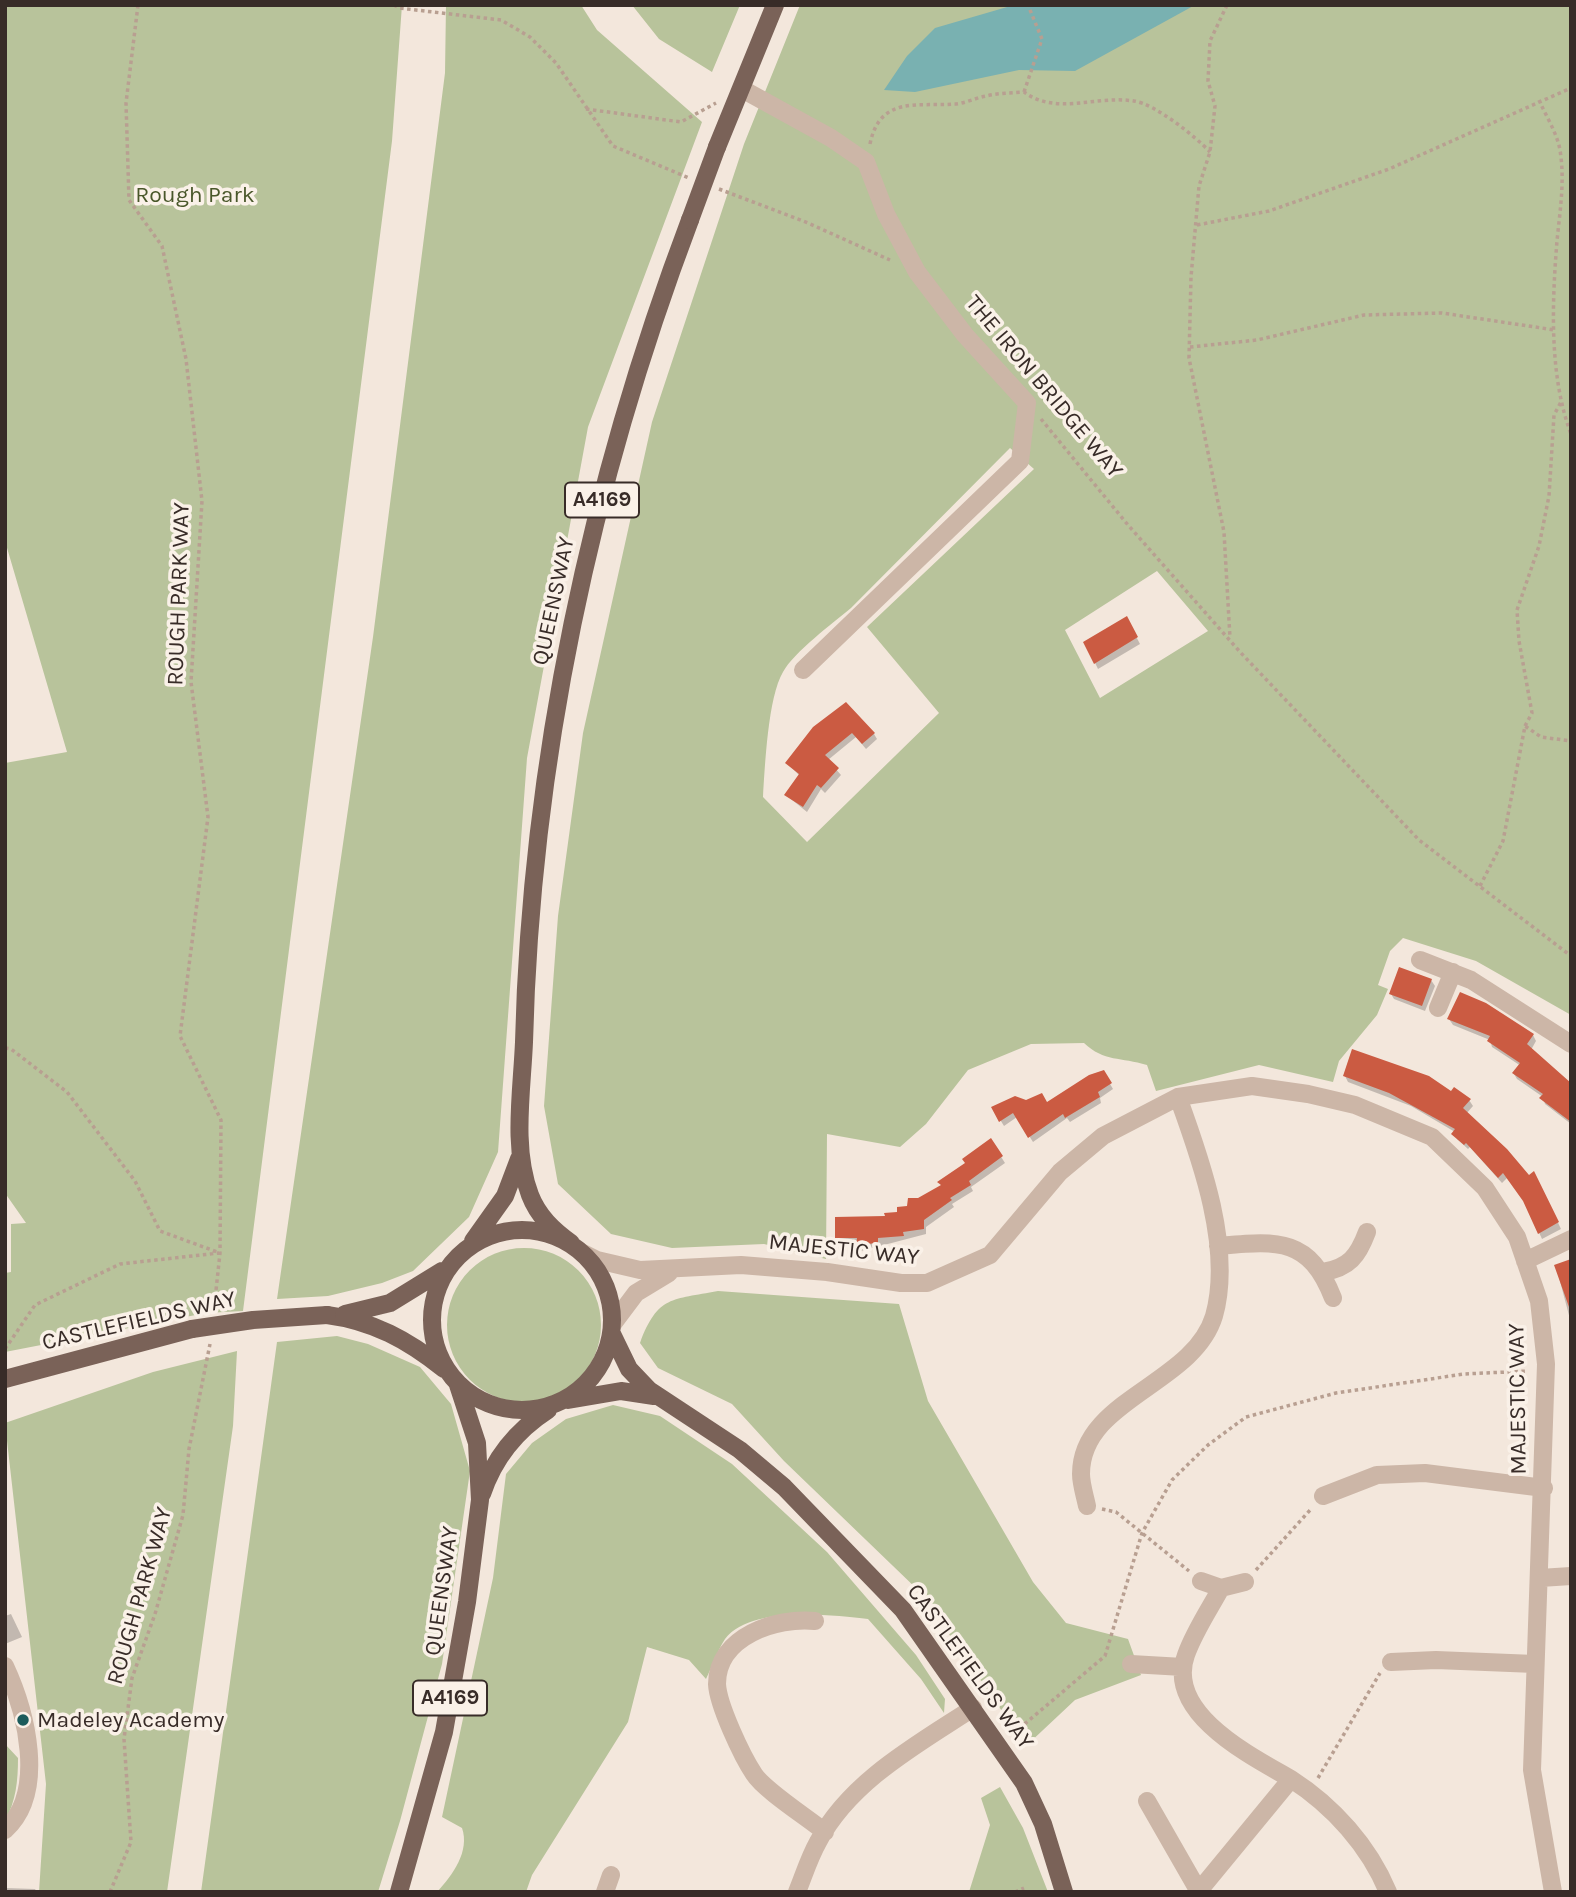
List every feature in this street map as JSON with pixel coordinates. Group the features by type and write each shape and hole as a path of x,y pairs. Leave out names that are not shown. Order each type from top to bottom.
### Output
{"main road":[{"name":"QUEENSWAY","path":"577,1248 555,1231 536,1207 526,1182 521,1153 525,974 545,787 563,675 586,560 623,415 658,305 717,147 775,5"},
{"name":"QUEENSWAY","path":"467,1247 505,1196 521,1153"},
{"path":"518,1229 545,1232 577,1248 600,1274 610,1298 612,1329 603,1361 586,1384 559,1403 529,1411 503,1409 479,1400 452,1378 435,1346 431,1319 436,1291 448,1266 467,1247 491,1234 518,1229"},
{"name":"CASTLEFIELDS WAY","path":"5,1379 192,1329 253,1320 327,1315 390,1303 409,1294 448,1266"},
{"name":"CASTLEFIELDS WAY","path":"327,1315 351,1318 392,1333 452,1378"},
{"name":"CASTLEFIELDS WAY","path":"612,1329 629,1369 660,1398 740,1450 794,1497 903,1610 1024,1783 1043,1824 1064,1892"},
{"name":"QUEENSWAY","path":"399,1892 444,1732 467,1602 480,1500 477,1443 452,1378"},
{"name":"CASTLEFIELDS WAY","path":"559,1403 621,1391 660,1398"},
{"name":"QUEENSWAY","path":"480,1500 503,1452 531,1421 559,1403"}],"street":[{"path":"742,89 831,138 866,162"},
{"name":"THE IRON BRIDGE WAY","path":"866,162 886,214 917,272 965,335 1027,403"},
{"path":"803,670 1020,461 1027,403"},
{"path":"1420,961 1453,972 1501,998 1571,1044"},
{"path":"1438,1007 1453,972"},
{"name":"MAJESTIC WAY","path":"577,1248 597,1260 640,1270 741,1265 827,1272 901,1283 928,1283 990,1255 1060,1172 1094,1143 1133,1118 1178,1097 1252,1086 1308,1094 1354,1105 1432,1137 1485,1188 1517,1237 1539,1301 1546,1364 1544,1488 1532,1770 1553,1892"},
{"path":"1087,1506 1081,1475 1084,1453 1101,1424 1196,1350 1213,1318 1221,1282 1218,1246 1199,1155 1178,1097"},
{"path":"1323,1272 1342,1269 1358,1254 1367,1232"},
{"path":"1525,1261 1571,1239"},
{"path":"1218,1246 1268,1242 1300,1252 1323,1272 1333,1298"},
{"name":"MAJESTIC WAY","path":"612,1329 646,1284 683,1269"},
{"path":"1323,1496 1377,1475 1425,1473 1544,1488"},
{"path":"1540,1578 1571,1577"},
{"path":"1201,1581 1221,1588 1245,1582"},
{"path":"1221,1588 1186,1654 1183,1667 1195,1711 1208,1725 1310,1792 1355,1838 1378,1867 1388,1892"},
{"path":"815,1621 794,1619 759,1628 737,1644 724,1660 717,1683 725,1712 755,1775 825,1832"},
{"path":"1391,1662 1436,1660 1535,1664"},
{"path":"1131,1664 1183,1667"},
{"path":"5,1666 15,1687 14,1725 28,1748 27,1794 15,1821 5,1830"},
{"path":"797,1892 825,1832 846,1804 891,1761 973,1708"},
{"path":"1147,1801 1198,1891 1291,1779"}],"path":[{"name":"ROUGH PARK WAY","path":"138,5 126,103 129,200 162,246 186,359 202,501 191,682 208,817 180,1036 221,1119 218,1270"},
{"path":"394,5 399,9 501,20 530,37 556,63 613,146 690,179"},
{"path":"1024,92 1042,39 1028,5"},
{"path":"1227,5 1210,41 1208,81 1214,106 1210,152 1199,186 1191,278 1190,347 1224,532 1230,640"},
{"path":"1197,225 1269,211 1389,169 1571,88"},
{"path":"586,109 681,122 742,89"},
{"path":"866,162 873,130 884,116 895,110 916,103 955,104 988,95 1024,92 1039,103 1073,104 1102,99 1137,101 1199,140 1210,152"},
{"path":"1539,100 1560,147 1563,188 1557,244 1555,330 1562,401 1571,434"},
{"path":"714,188 808,223 917,272"},
{"path":"1190,347 1257,340 1364,314 1442,313 1555,330"},
{"path":"1480,886 1503,841 1525,726 1532,713 1519,640 1517,610 1539,546 1549,496 1554,415 1562,401"},
{"name":"THE IRON BRIDGE WAY","path":"1027,403 1230,640 1419,840 1571,956"},
{"path":"1525,726 1541,737 1571,741"},
{"path":"5,1048 11,1049 67,1092 135,1181 160,1231 220,1252"},
{"path":"5,1349 35,1305 120,1265 220,1252"},
{"name":"ROUGH PARK WAY","path":"110,1892 131,1842 124,1739 132,1678 155,1614 183,1515 189,1448 209,1350"},
{"path":"1014,1733 1105,1656 1142,1533 1172,1480 1208,1445 1246,1417 1336,1393 1464,1374 1523,1374 1546,1364"},
{"path":"1245,1582 1323,1496"},
{"path":"1087,1506 1116,1512 1201,1581"},
{"path":"1310,1792 1376,1677 1391,1662"},
{"path":"1015,1892 1024,1888"}],"green space":[{"name":"Rough Park","path":"5,5 402,5 392,141 243,1311 206,1313 5,1352 5,1273 11,1272 11,1224 26,1223 5,1193 5,763 67,752 5,541"},
{"path":"446,5 581,5 597,30 702,122 588,427 527,758 498,1152 469,1217 413,1271 382,1283 328,1296 277,1299 373,637 445,73"},
{"path":"632,5 740,5 712,72 659,39"},
{"path":"800,5 1571,5 1571,1015 1476,961 1403,938 1390,951 1378,985 1388,989 1377,1015 1339,1061 1333,1082 1259,1065 1156,1091 1147,1065 1106,1056 1084,1043 1031,1044 968,1070 926,1124 900,1147 827,1134 826,1259 764,1244 672,1248 611,1234 558,1184 544,1106 558,916 583,733 652,422 744,144","holes":["1010,448 1034,469 867,627 939,713 807,842 763,797 771,714 783,672 805,647 851,608","1157,571 1208,631 1100,698 1065,630"]},
{"path":"524,1248 553,1254 578,1271 595,1296 601,1325 595,1354 578,1379 553,1396 524,1402 495,1396 470,1379 453,1354 447,1325 453,1296 470,1271 495,1254"},
{"path":"718,1291 899,1304 928,1401 1033,1582 1066,1623 1128,1639 1141,1675 1075,1700 1026,1746 920,1592 784,1461 732,1404 658,1368 640,1343 653,1316 668,1302"},
{"path":"337,1336 368,1344 420,1367 451,1404 470,1471 442,1664 378,1892 201,1892 277,1342"},
{"path":"237,1351 233,1426 167,1892 39,1892 46,1784 5,1423 153,1372"},
{"path":"613,1405 660,1416 732,1464 827,1552 916,1655 945,1699 944,1713 921,1679 868,1619 792,1615 753,1621 737,1628 725,1639 706,1679 689,1660 647,1647 628,1722 532,1875 526,1892 437,1892 454,1870 464,1845 462,1828 442,1817 493,1578 506,1474 532,1443 566,1419"},
{"path":"5,1744 18,1758 18,1775 12,1806 5,1821"},
{"path":"1000,1787 1023,1828 1048,1892 969,1892 990,1825 981,1798"}],"water":[{"path":"1014,5 1195,5 1075,71 1019,70 915,92 884,90 907,56 935,28"}],"building":[{"path":"1127,616 1138,637 1094,664 1083,642"},
{"path":"846,702 875,733 862,744 852,733 825,755 839,768 821,788 817,785 803,807 784,795 799,774 785,763 813,727"},
{"path":"1399,967 1432,979 1422,1006 1389,994"},
{"path":"1460,992 1486,1003 1534,1034 1527,1044 1571,1083 1571,1122 1539,1098 1543,1094 1512,1073 1520,1063 1487,1041 1490,1036 1447,1019"},
{"path":"1352,1049 1429,1076 1451,1091 1454,1087 1471,1099 1463,1108 1507,1149 1529,1175 1534,1171 1559,1222 1538,1234 1523,1201 1503,1173 1498,1178 1466,1143 1464,1145 1451,1134 1455,1129 1389,1093 1343,1076"},
{"path":"1104,1070 1112,1083 1098,1092 1100,1097 1065,1118 1063,1114 1028,1138 1013,1113 999,1122 991,1107 1015,1096 1026,1100 1042,1093 1047,1102 1089,1075"},
{"path":"991,1138 1003,1156 969,1181 971,1185 950,1198 952,1200 924,1220 924,1229 903,1232 904,1236 878,1238 878,1243 856,1245 857,1238 835,1238 835,1217 885,1216 884,1213 897,1212 897,1207 907,1206 908,1198 918,1198 941,1185 937,1182 965,1163 962,1159"},
{"path":"1571,1259 1571,1307 1569,1307 1554,1265"}],"place":[{"name":"Madeley Academy","path":"23,1720"}]}
